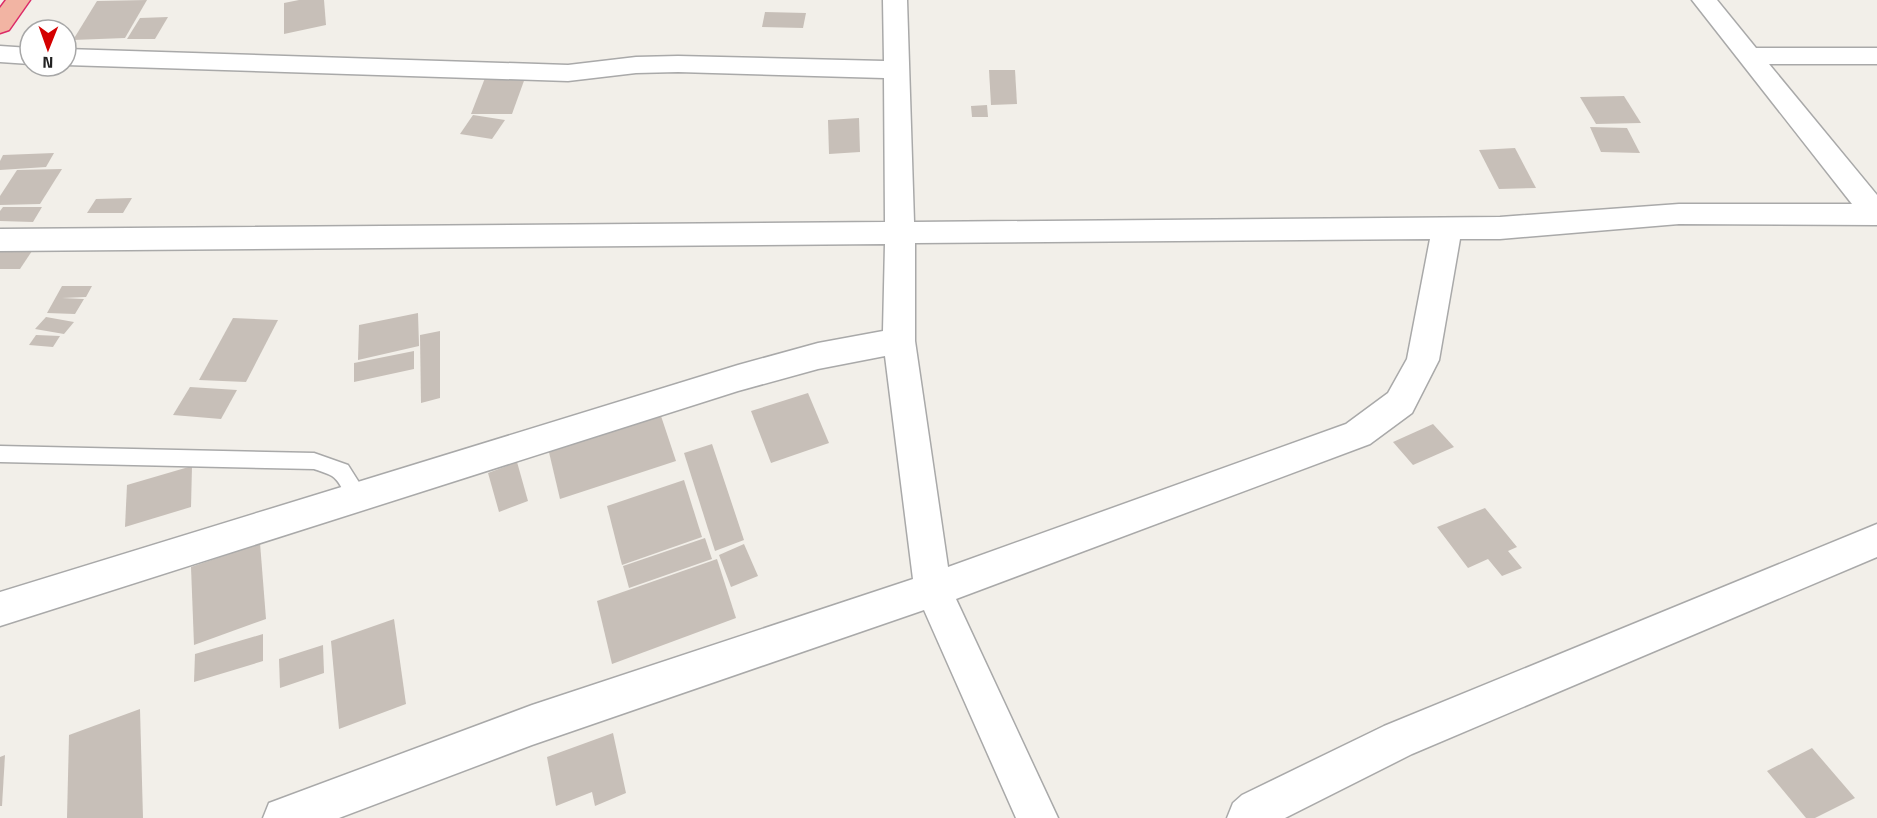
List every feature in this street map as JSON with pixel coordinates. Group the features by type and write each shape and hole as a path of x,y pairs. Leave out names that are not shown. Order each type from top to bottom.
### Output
{"highway":[{"path":"0,25 18,0"}],"street":[{"path":"895,0 900,231 899,341 933,590 1037,818"},
{"path":"1704,0 1876,215"},
{"path":"0,54 18,55"},
{"path":"1749,56 1877,56"},
{"path":"78,57 568,73 636,65 678,64 896,70"},
{"path":"0,240 103,241 900,231 1500,228 1679,214 1876,215"},
{"path":"284,818 532,724 933,590 1358,434 1401,403 1423,360 1447,228"},
{"path":"0,609 357,495 757,373 823,355 899,341"},
{"path":"1248,818 1257,810 1398,740 1877,540"}],"lane":[{"path":"0,454 314,461 341,471 357,495"}],"building":[{"path":"147,0 125,38 78,40 78,32 97,1"},
{"path":"299,0 324,0 326,25 284,34 284,3"},
{"path":"765,12 806,13 803,28 762,27"},
{"path":"168,17 155,39 127,39 140,18"},
{"path":"989,70 1015,70 1017,104 991,105"},
{"path":"485,78 525,78 512,114 471,114"},
{"path":"1624,96 1641,123 1596,124 1580,97"},
{"path":"987,105 988,117 972,117 971,106"},
{"path":"473,115 505,120 492,139 460,134"},
{"path":"859,118 860,152 829,154 828,120"},
{"path":"1590,127 1627,128 1640,153 1601,152"},
{"path":"1515,148 1536,188 1499,189 1479,150"},
{"path":"54,153 46,167 0,170 3,155"},
{"path":"62,169 40,204 0,205 0,196 17,170"},
{"path":"132,198 123,213 87,213 96,199"},
{"path":"3,207 42,207 33,222 0,221 0,211"},
{"path":"0,251 32,251 20,269 0,269"},
{"path":"62,286 92,286 86,297 62,298 84,299 75,314 47,313"},
{"path":"418,313 419,346 358,360 359,325"},
{"path":"46,317 74,322 64,334 35,329"},
{"path":"233,318 278,320 246,382 199,380"},
{"path":"440,331 440,398 421,403 420,335"},
{"path":"36,335 60,336 53,347 29,345"},
{"path":"414,351 414,369 354,382 354,363"},
{"path":"190,387 237,390 221,419 173,415"},
{"path":"808,393 829,443 771,463 751,411"},
{"path":"660,413 676,461 560,499 548,448"},
{"path":"1433,424 1454,447 1413,465 1393,442"},
{"path":"712,444 744,540 715,551 684,453"},
{"path":"517,462 528,501 499,512 488,473"},
{"path":"192,466 191,507 125,527 127,485"},
{"path":"684,480 702,537 622,565 607,506"},
{"path":"1485,508 1517,547 1508,551 1522,568 1502,576 1488,559 1468,568 1437,527"},
{"path":"705,538 712,559 629,588 623,566"},
{"path":"260,543 266,619 194,645 191,567"},
{"path":"744,544 758,576 731,587 719,555"},
{"path":"717,559 736,618 612,664 597,601"},
{"path":"394,619 406,704 339,729 331,641"},
{"path":"263,634 263,661 194,682 195,654"},
{"path":"323,645 324,673 280,688 279,659"},
{"path":"140,709 143,818 67,818 69,735"},
{"path":"613,733 626,793 595,806 592,792 556,806 547,757"},
{"path":"1812,748 1855,798 1815,818 1806,818 1767,771"},
{"path":"5,755 2,806 0,806 0,757"}]}
